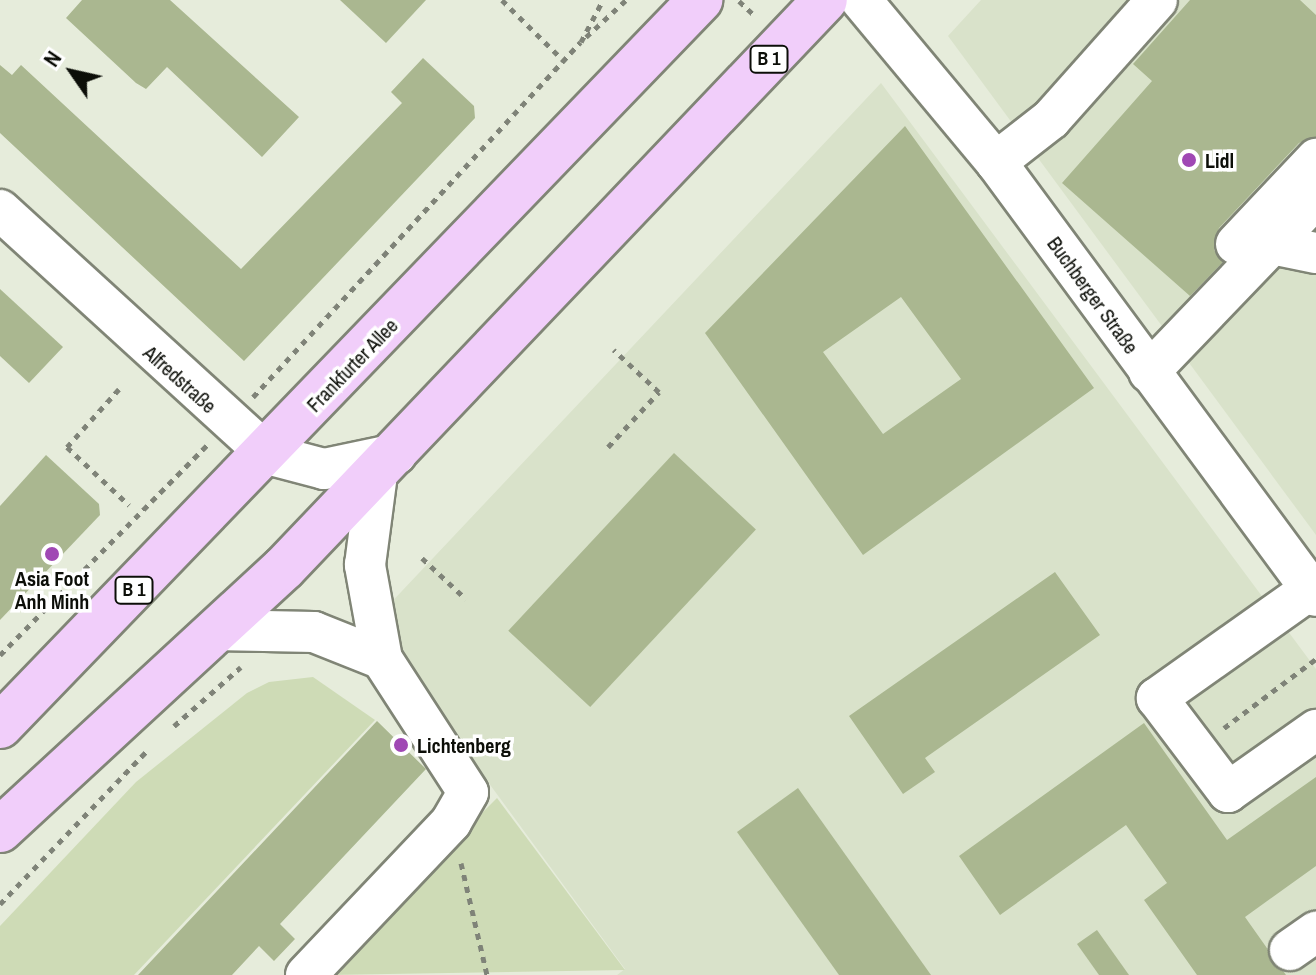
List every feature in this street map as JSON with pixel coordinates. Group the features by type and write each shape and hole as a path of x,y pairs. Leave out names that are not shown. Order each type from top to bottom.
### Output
{"main road":[{"name":"Frankfurter Allee","path":"0,726 267,454 700,0"},
{"name":"B 1","path":"0,830 215,630 386,464 825,0"}],"street":[{"name":"Buchberger Straße","path":"861,0 996,162 1313,592"},
{"path":"996,162 1051,119 1157,0"},
{"path":"1236,244 1316,159"},
{"path":"1149,372 1276,245 1316,198"},
{"name":"Alfredstraße","path":"0,210 267,454 324,469 386,464"},
{"path":"1276,245 1316,253"},
{"path":"306,975 462,808 464,778 382,659 365,565 386,464"},
{"path":"1313,592 1157,698 1228,792 1316,730"},
{"path":"215,630 284,629 339,639 382,659"}],"path":[{"path":"502,0 564,61"},
{"path":"581,42 603,0"},
{"path":"255,395 581,42 626,0"},
{"path":"738,0 755,16"},
{"path":"608,447 659,392 614,350"},
{"path":"119,389 67,447 129,505"},
{"path":"0,655 198,454"},
{"path":"422,558 466,599"},
{"path":"163,736 284,629"},
{"path":"1213,735 1316,659"},
{"path":"0,904 152,745"},
{"path":"442,832 457,847 487,975"}],"shaded area":[{"path":"981,0 1316,0 1316,535 948,36"},
{"path":"881,83 1316,669 1316,975 617,975 625,969 406,670 385,609"},
{"path":"313,677 375,720 134,975 0,975 0,926 136,782 247,693 269,682"},
{"path":"497,798 625,970 326,975 473,822"}],"building":[{"path":"82,0 170,0 299,117 262,157 167,67 146,89 136,83 66,18"},
{"path":"340,0 426,0 386,43"},
{"name":"Lidl","path":"1190,0 1300,0 1316,15 1316,137 1299,143 1219,228 1214,250 1223,262 1190,296 1062,183 1152,81 1133,64"},
{"path":"423,58 474,106 475,118 244,361 0,133 0,65 12,75 21,65 241,269 402,103 391,92"},
{"path":"905,126 1094,388 863,555 705,333","holes":["901,297 961,379 883,434 823,352"]},
{"path":"0,289 63,347 29,383 0,356"},
{"path":"674,453 756,529 590,707 508,631"},
{"path":"46,455 99,504 100,515 0,620 0,506"},
{"path":"1055,572 1100,635 925,758 935,772 903,794 849,716"},
{"path":"377,721 426,769 280,924 295,939 274,961 259,946 232,975 138,975"},
{"path":"1144,723 1227,840 1316,777 1316,866 1245,917 1286,975 1197,975 1144,900 1167,883 1126,825 1000,915 959,856"},
{"path":"798,788 931,975 839,975 737,832"},
{"path":"1097,930 1129,975 1099,975 1077,944"}],"place":[{"name":"Lidl","path":"1189,160"},
{"name":"Asia Foot Anh Minh","path":"52,554"},
{"name":"Lichtenberg","path":"401,745"}]}
